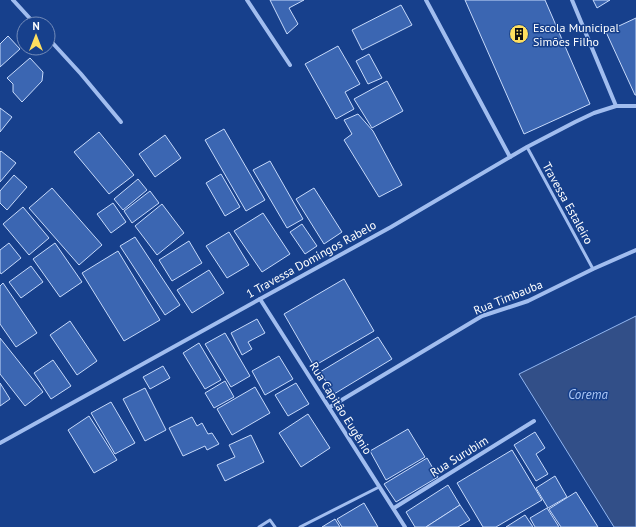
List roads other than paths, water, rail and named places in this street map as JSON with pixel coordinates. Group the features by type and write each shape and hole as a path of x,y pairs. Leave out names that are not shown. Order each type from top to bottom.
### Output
{"street":[{"path":"13,0 28,16"},
{"path":"247,0 290,65"},
{"path":"426,0 510,157"},
{"path":"572,0 616,106"},
{"path":"56,47 121,122"},
{"name":"1 Travessa Domingos Rabelo","path":"0,443 391,228 527,147 594,113 616,106 636,106"},
{"name":"Rua Timbauba","path":"330,407 482,316 528,301 636,250"},
{"name":"Rua Capitão Eugênio","path":"260,299 405,527"},
{"name":"Rua Surubim","path":"394,508 534,421"}],"lane":[{"name":"Travessa Estaleiro","path":"527,147 593,269"},
{"path":"300,527 379,487"},
{"path":"259,527 270,520 275,527"}],"water":[{"name":"Corema","path":"636,316 636,527 614,527 519,374"}],"place":[{"name":"Escola Municipal Simões Filho","path":"519,34"}]}
